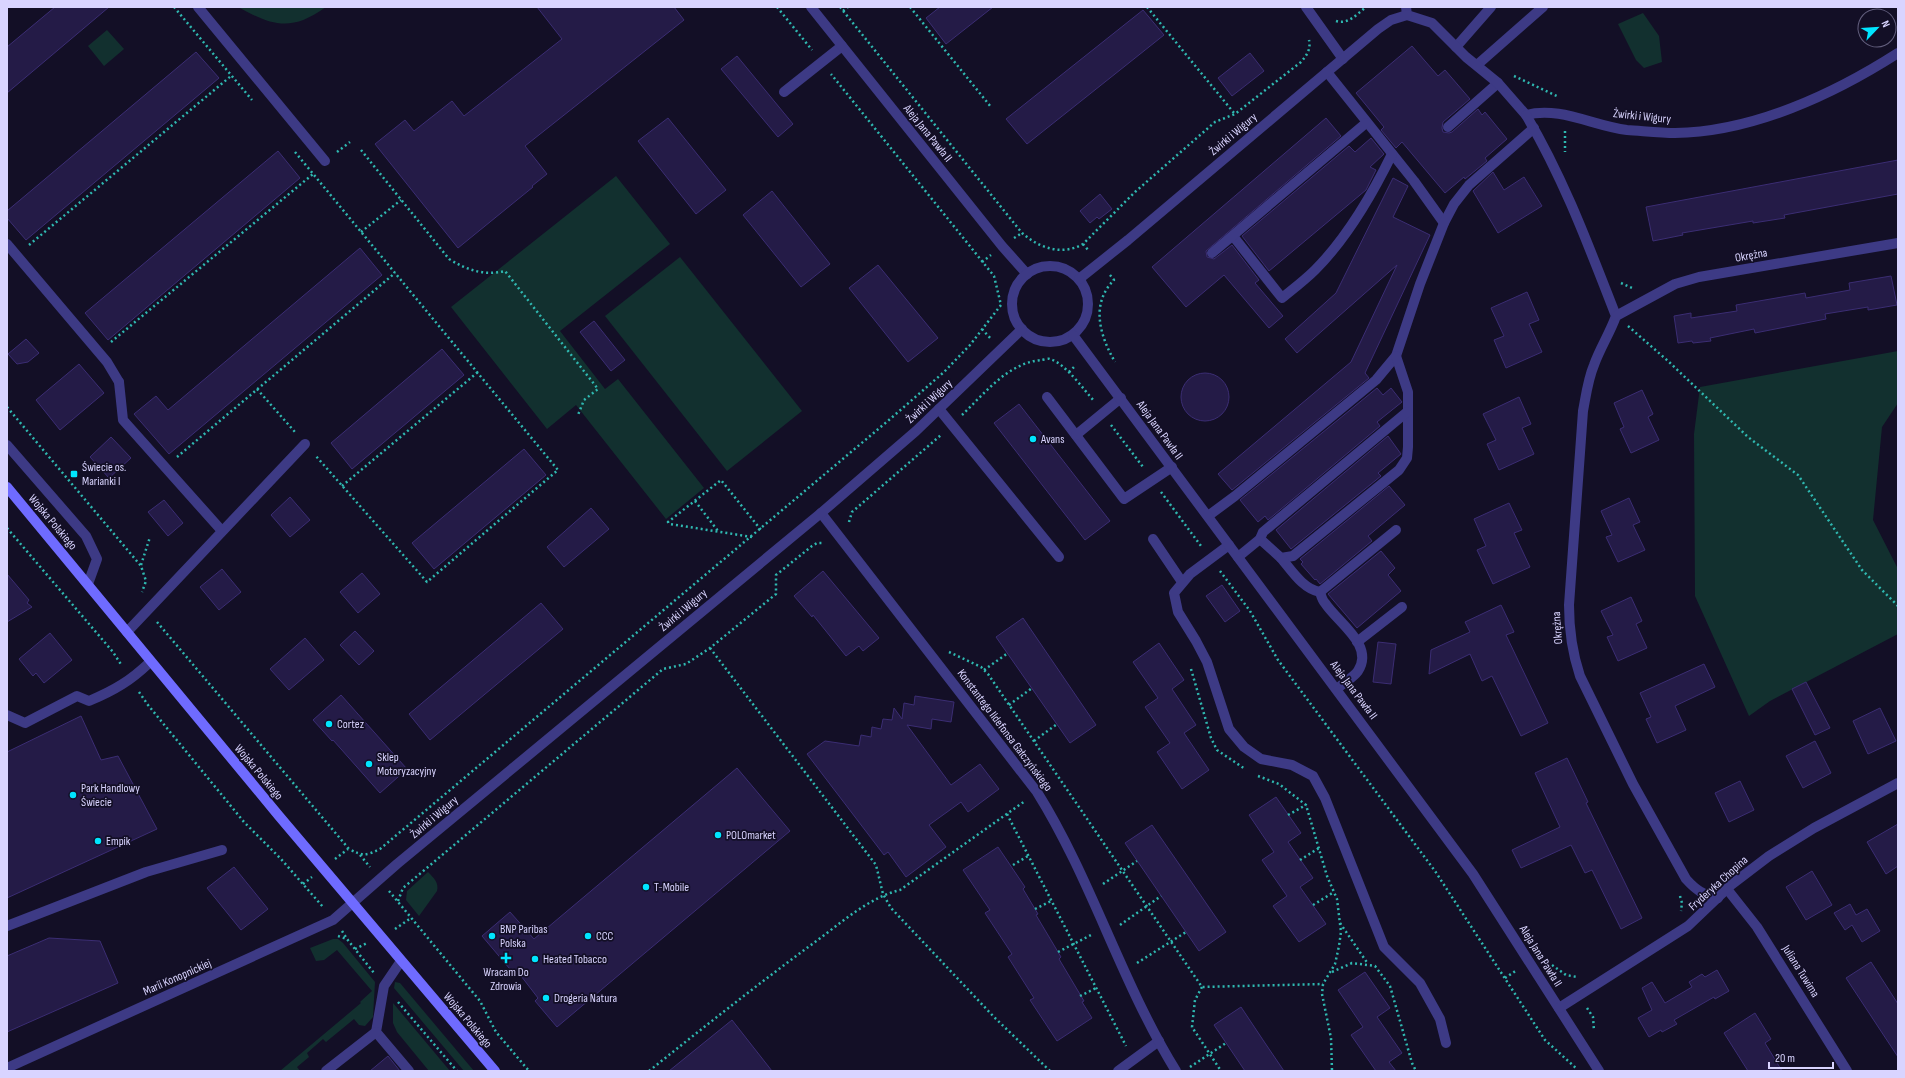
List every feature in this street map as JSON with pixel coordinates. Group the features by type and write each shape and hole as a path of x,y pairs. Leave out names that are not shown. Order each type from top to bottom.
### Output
{"street":[{"path":"198,7 325,161"},
{"name":"Aleja Jana Pawła II","path":"811,7 1002,246 1027,274"},
{"path":"1306,7 1343,59"},
{"path":"1456,47 1491,7"},
{"path":"1477,65 1543,7"},
{"name":"Żwirki i Wigury","path":"1079,278 1128,240 1326,72 1391,20 1407,11 1432,23 1456,47 1498,83 1526,115 1538,112 1551,112 1625,129 1675,133 1714,129 1763,117 1802,104 1846,84 1898,53"},
{"path":"784,92 842,46"},
{"path":"1326,72 1414,181 1444,223"},
{"path":"1448,127 1498,83"},
{"path":"1526,115 1549,155 1573,207 1616,316"},
{"path":"1212,253 1366,123"},
{"path":"1208,516 1236,496 1376,380 1396,356 1420,284 1444,223 1454,204 1469,185 1534,128"},
{"path":"1233,236 1282,298 1315,270 1345,234 1377,184 1392,154"},
{"name":"Okrężna","path":"1718,898 1706,896 1697,891 1686,879 1633,784 1580,676 1574,657 1569,631 1570,570 1583,411 1587,386 1594,364 1611,330 1616,316 1675,284 1699,277 1898,243"},
{"path":"7,244 107,362 119,382 123,420 222,531"},
{"path":"1042,267 1059,267 1070,271 1079,278 1086,289 1088,302 1087,314 1082,326 1073,335 1065,339 1046,342 1029,336 1022,329 1014,313 1013,294 1018,283 1027,274 1042,267"},
{"name":"Żwirki i Wigury","path":"353,903 397,864 821,513 939,409 1022,329"},
{"name":"Aleja Jana Pawła II","path":"1073,335 1230,544 1238,557 1473,874 1599,1071"},
{"path":"1281,558 1293,556 1399,470 1407,458 1408,392 1396,356"},
{"path":"1047,397 1124,498 1151,479 1172,467"},
{"path":"1076,435 1121,398"},
{"path":"939,409 1059,557"},
{"path":"1238,557 1260,540 1263,532 1407,412"},
{"path":"126,632 148,611 305,444"},
{"path":"7,445 86,536 97,559 88,584"},
{"name":"Wojska Polskiego","path":"7,487 88,584 150,662 495,1071"},
{"name":"Konstantego Ildefonsa Gałczyńskiego","path":"821,513 1037,792 1049,812 1089,893 1159,1041 1176,1071"},
{"path":"1320,592 1396,530"},
{"path":"1153,539 1182,582"},
{"path":"1260,540 1281,558 1311,590 1320,592"},
{"path":"1230,544 1182,582 1174,593 1178,612 1207,662 1229,728 1244,747 1261,759 1292,765 1313,776 1325,798 1365,904 1384,947 1420,983 1440,1019 1446,1043"},
{"path":"1320,592 1324,602 1353,634 1362,649 1363,659 1358,671 1337,689"},
{"path":"1357,642 1402,607"},
{"path":"7,715 25,723 77,696 89,701 110,693 131,680 150,662"},
{"name":"Fryderyka Chopina","path":"1559,1008 1688,926 1727,889 1769,856 1801,836 1898,783"},
{"path":"7,926 146,872 222,850"},
{"name":"Juliana Tuwima","path":"1727,889 1745,910 1761,933 1847,1071"},
{"name":"Marii Konopnickiej","path":"7,1068 333,920 353,903"},
{"path":"326,1071 376,1032 384,986 401,961"},
{"path":"376,1032 409,1071"},
{"path":"1118,1071 1159,1041"}],"path":[{"path":"174,7 257,106"},
{"path":"7,407 141,566 146,582 139,600 348,849 360,855 370,854 380,849 752,537 944,372 970,345 1000,306 994,276 777,7"},
{"path":"840,7 1022,233 1033,243 1051,249 1076,248 1084,244 1135,192 1209,127 1215,122 1235,114 1301,62 1308,54 1310,47 1308,36"},
{"path":"843,11 848,7"},
{"path":"910,7 991,107"},
{"path":"1147,7 1235,114"},
{"path":"1331,16 1336,22 1347,22 1366,7"},
{"path":"1508,72 1520,80 1566,100"},
{"path":"24,249 231,76"},
{"path":"257,389 427,582 558,470 478,372 312,175 291,147"},
{"path":"361,150 449,259 466,269 483,273 505,271 598,389 584,400 578,415"},
{"path":"106,347 312,175 325,161"},
{"path":"361,232 401,200"},
{"path":"164,467 395,273"},
{"path":"1114,280 1108,286 1102,298 1099,319 1105,345 1116,364"},
{"path":"1616,316 1668,361 1748,437 1798,475 1862,570 1898,606"},
{"path":"850,526 852,512 952,425 999,379 1010,371 1030,361 1050,359 1069,372 1103,414 1250,611 1278,660 1435,871 1545,1040 1579,1071"},
{"path":"342,486 478,372"},
{"path":"752,537 670,524 668,522 721,480 760,530"},
{"path":"695,501 718,532"},
{"path":"7,528 112,652 148,706 244,822 281,859 315,898"},
{"path":"141,566 150,537"},
{"path":"529,1071 496,1032 480,1001 398,901 403,888 663,669 686,664 710,648 776,594 776,575 817,543 828,544"},
{"path":"710,648 876,865 883,894 891,908 983,1006 1050,1071"},
{"path":"944,648 948,652 981,667 984,670 1010,705 1202,987"},
{"path":"984,670 1008,653"},
{"path":"1189,663 1211,738 1218,750 1248,771"},
{"path":"1010,705 1032,688"},
{"path":"1034,741 1057,724"},
{"path":"1253,774 1279,784 1306,805 1334,892 1341,932 1332,972 1323,984 1322,994 1331,1038 1332,1071"},
{"path":"649,1071 735,1001 883,894 900,890 1037,792"},
{"path":"1288,815 1306,805"},
{"path":"1007,814 1133,1060"},
{"path":"1300,860 1319,848"},
{"path":"1013,865 1028,856"},
{"path":"1089,893 1137,861"},
{"path":"1313,905 1334,892"},
{"path":"1678,894 1682,903 1682,910 1678,917"},
{"path":"1116,927 1147,908 1161,896"},
{"path":"1035,909 1051,901"},
{"path":"400,927 411,918"},
{"path":"1340,923 1368,964"},
{"path":"1125,971 1186,932"},
{"path":"1058,952 1095,933"},
{"path":"335,936 347,939 384,986 457,1071"},
{"path":"1332,972 1352,962 1375,966 1390,986 1412,1063 1416,1071"},
{"path":"1549,963 1566,975 1579,977"},
{"path":"1202,987 1323,984"},
{"path":"1202,987 1195,1000 1192,1027 1221,1071"},
{"path":"1080,996 1096,988"},
{"path":"1188,1068 1226,1043"}],"green space":[{"path":"238,7 326,7 314,15 302,20 282,24 262,19"},
{"path":"1643,13 1659,36 1662,62 1644,68 1636,60 1618,24"},
{"path":"107,30 124,49 104,66 88,46"},
{"path":"616,176 670,244 560,331 605,389 618,379 704,488 666,519 576,405 547,429 451,307"},
{"path":"680,257 802,411 727,471 605,316"},
{"path":"1898,351 1898,403 1882,427 1873,520 1898,569 1898,634 1770,701 1749,716 1695,596 1694,434 1700,387"},
{"path":"428,872 437,883 437,891 419,916 406,900 407,891"},
{"path":"333,939 338,939 343,943 375,982 373,1017 365,1026 359,1025 354,1019 326,1042 323,1039 307,1053 309,1057 297,1067 300,1071 280,1071 361,1003 360,1002 372,991 337,950 324,960 316,961 310,948"},
{"path":"395,982 400,983 474,1071 464,1071 394,988"},
{"path":"393,1003 450,1071 429,1071 397,1032 393,1023"}],"building":[{"path":"55,7 109,7 7,93 7,47"},
{"path":"537,7 674,7 684,20 525,146 547,174 458,248 375,144 405,120 414,131 452,101 464,116 562,39"},
{"path":"940,7 993,7 946,44 926,18"},
{"path":"1143,10 1164,35 1027,144 1006,119"},
{"path":"1412,46 1438,76 1445,70 1470,99 1443,122 1443,132 1452,132 1478,109 1482,115 1485,112 1507,139 1485,158 1487,161 1465,179 1464,177 1445,193 1402,142 1396,148 1381,130 1384,127 1356,93"},
{"path":"196,52 219,78 26,240 7,218 7,211"},
{"path":"1250,53 1264,71 1232,96 1218,78"},
{"path":"737,56 793,124 778,137 721,69"},
{"path":"668,118 726,190 696,214 638,141"},
{"path":"1326,118 1341,136 1206,251 1207,257 1214,259 1232,245 1259,280 1255,283 1283,316 1269,328 1224,275 1186,307 1152,267"},
{"path":"1371,138 1384,154 1370,167 1376,170 1366,190 1269,271 1242,236 1349,146 1355,152"},
{"path":"278,151 300,178 108,340 85,313"},
{"path":"1898,160 1898,194 1784,215 1785,218 1753,223 1753,221 1682,233 1683,235 1653,241 1646,207"},
{"path":"1493,172 1504,190 1524,177 1542,206 1498,233 1473,191"},
{"path":"1393,178 1408,186 1393,217 1430,235 1365,373 1369,378 1232,490 1218,474 1351,362 1397,265 1297,353 1285,339 1336,293"},
{"path":"772,191 830,264 801,287 743,215"},
{"path":"1100,194 1112,209 1099,219 1097,217 1090,223 1080,211"},
{"path":"360,248 382,275 169,454 134,414 156,396 168,410"},
{"path":"878,265 938,338 908,362 849,288"},
{"path":"1891,276 1897,305 1868,310 1868,307 1825,314 1826,319 1755,333 1754,329 1710,338 1711,341 1678,343 1674,316 1691,313 1691,318 1737,311 1736,305 1805,293 1806,298 1850,290 1849,283"},
{"path":"1527,292 1539,320 1529,324 1542,352 1506,368 1494,340 1504,336 1491,308"},
{"path":"594,321 625,360 611,371 580,332"},
{"path":"26,339 39,353 28,362 17,364 8,354"},
{"path":"442,349 464,375 352,469 331,443"},
{"path":"79,364 104,393 60,430 36,400"},
{"path":"1200,373 1210,373 1222,380 1229,392 1229,402 1222,414 1210,421 1200,421 1192,417 1185,410 1181,402 1181,392 1185,384 1192,377"},
{"path":"1377,388 1383,395 1391,388 1402,402 1377,422 1380,426 1268,520 1265,516 1258,522 1240,500"},
{"path":"1642,390 1653,414 1648,417 1659,440 1631,453 1620,429 1624,427 1614,403"},
{"path":"1519,397 1531,424 1522,428 1534,454 1499,470 1487,444 1496,440 1483,414"},
{"path":"1019,404 1110,521 1085,540 994,423"},
{"path":"1388,436 1401,454 1378,473 1381,476 1291,549 1276,530"},
{"path":"111,437 131,458 109,478 90,457"},
{"path":"524,449 546,475 434,569 412,543"},
{"path":"1389,486 1405,505 1368,536 1372,541 1320,584 1301,564 1303,562 1300,559"},
{"path":"290,497 310,520 290,537 271,515"},
{"path":"1629,498 1640,522 1633,525 1645,550 1618,562 1606,537 1612,535 1601,511"},
{"path":"164,500 183,523 168,536 148,512"},
{"path":"1509,503 1522,530 1514,533 1530,567 1493,584 1477,550 1486,546 1474,519"},
{"path":"591,508 609,529 564,567 547,547"},
{"path":"1381,551 1395,568 1388,575 1401,591 1357,628 1328,594"},
{"path":"222,569 241,592 219,610 200,587"},
{"path":"823,571 879,638 863,651 859,646 846,656 813,615 812,617 794,596"},
{"path":"362,573 380,594 358,613 340,592"},
{"path":"7,574 29,600 27,603 32,607 7,622"},
{"path":"1222,585 1240,611 1225,622 1206,596"},
{"path":"1631,597 1642,621 1636,624 1647,648 1618,661 1607,637 1613,635 1601,611"},
{"path":"541,603 563,629 430,740 409,714"},
{"path":"1501,605 1514,632 1506,635 1548,723 1521,736 1492,676 1482,681 1470,654 1429,674 1431,650 1470,632 1465,622"},
{"path":"1023,618 1096,725 1070,743 996,637"},
{"path":"355,631 374,651 359,665 340,645"},
{"path":"50,633 72,660 44,683 36,673 33,676 19,659"},
{"path":"305,638 324,660 289,690 270,669"},
{"path":"1378,642 1396,644 1391,684 1373,682"},
{"path":"1159,643 1184,680 1172,689 1196,725 1184,733 1209,770 1182,789 1157,752 1170,743 1145,707 1158,698 1133,662"},
{"path":"1704,664 1715,687 1675,706 1686,730 1657,743 1646,719 1651,717 1640,693"},
{"path":"1806,682 1830,728 1815,735 1792,689"},
{"path":"341,695 407,769 380,793 333,740 332,741 313,720"},
{"path":"915,696 954,702 951,722 932,719 931,729 907,725 951,785 980,764 999,789 968,812 961,802 929,825 946,847 906,877 888,852 884,855 807,754 825,741 859,746 861,735 871,737 872,727 881,729 883,719 892,720 894,708 902,719 904,703 914,705"},
{"path":"1880,708 1896,741 1868,754 1853,721"},
{"name":"Park Handlowy Świecie","path":"81,716 101,760 118,756 157,829 7,898 7,752"},
{"path":"1815,741 1831,773 1803,788 1786,756"},
{"path":"1567,758 1588,802 1586,803 1642,918 1621,929 1592,870 1585,873 1571,845 1521,868 1512,850 1560,827 1535,773"},
{"path":"737,768 790,831 557,1027 535,1001 538,998 518,972 515,975 482,936 510,912 534,939"},
{"path":"1740,781 1754,810 1729,822 1715,793"},
{"path":"1276,797 1301,833 1288,842 1313,878 1300,887 1326,924 1299,942 1273,906 1287,896 1262,860 1274,852 1249,815"},
{"path":"1898,824 1898,866 1886,874 1867,842"},
{"path":"1152,825 1226,932 1199,951 1125,843"},
{"path":"998,847 1025,887 1023,889 1038,914 1036,915 1061,957 1059,959 1084,1001 1082,1002 1092,1018 1057,1041 1030,1000 1034,998 1008,957 1012,954 985,913 990,910 963,870"},
{"path":"234,867 268,909 241,930 207,888"},
{"path":"1812,871 1832,905 1806,920 1786,887"},
{"path":"1850,904 1856,915 1867,909 1880,931 1862,942 1852,925 1845,930 1834,913"},
{"path":"49,938 100,941 118,983 7,1032 7,956"},
{"path":"1871,962 1898,1004 1898,1057 1846,978"},
{"path":"1717,970 1729,991 1715,999 1714,997 1674,1020 1677,1024 1662,1032 1661,1030 1649,1037 1638,1018 1652,1010 1642,988 1652,982 1665,1003 1692,987 1689,982 1702,974 1705,977"},
{"path":"1365,972 1390,1008 1377,1017 1402,1053 1389,1062 1396,1071 1376,1071 1351,1035 1363,1027 1338,990"},
{"path":"1241,1007 1284,1071 1245,1071 1214,1025"},
{"path":"1755,1013 1771,1039 1765,1043 1782,1071 1748,1071 1724,1033"},
{"path":"732,1020 772,1071 669,1071"},
{"path":"388,1056 400,1071 370,1071"}],"place":[{"name":"Avans","path":"1033,439"},
{"name":"Świecie os. Marianki I","path":"74,474"},
{"name":"Cortez","path":"329,724"},
{"name":"Sklep Motoryzacyjny","path":"369,764"},
{"name":"Park Handlowy Świecie","path":"73,795"},
{"name":"POLOmarket","path":"718,835"},
{"name":"Empik","path":"98,841"},
{"name":"T-Mobile","path":"646,887"},
{"name":"BNP Paribas Polska","path":"492,936"},
{"name":"CCC","path":"588,936"},
{"name":"Wracam Do Zdrowia","path":"506,958"},
{"name":"Heated Tobacco","path":"535,959"},
{"name":"Drogeria Natura","path":"546,998"}]}
